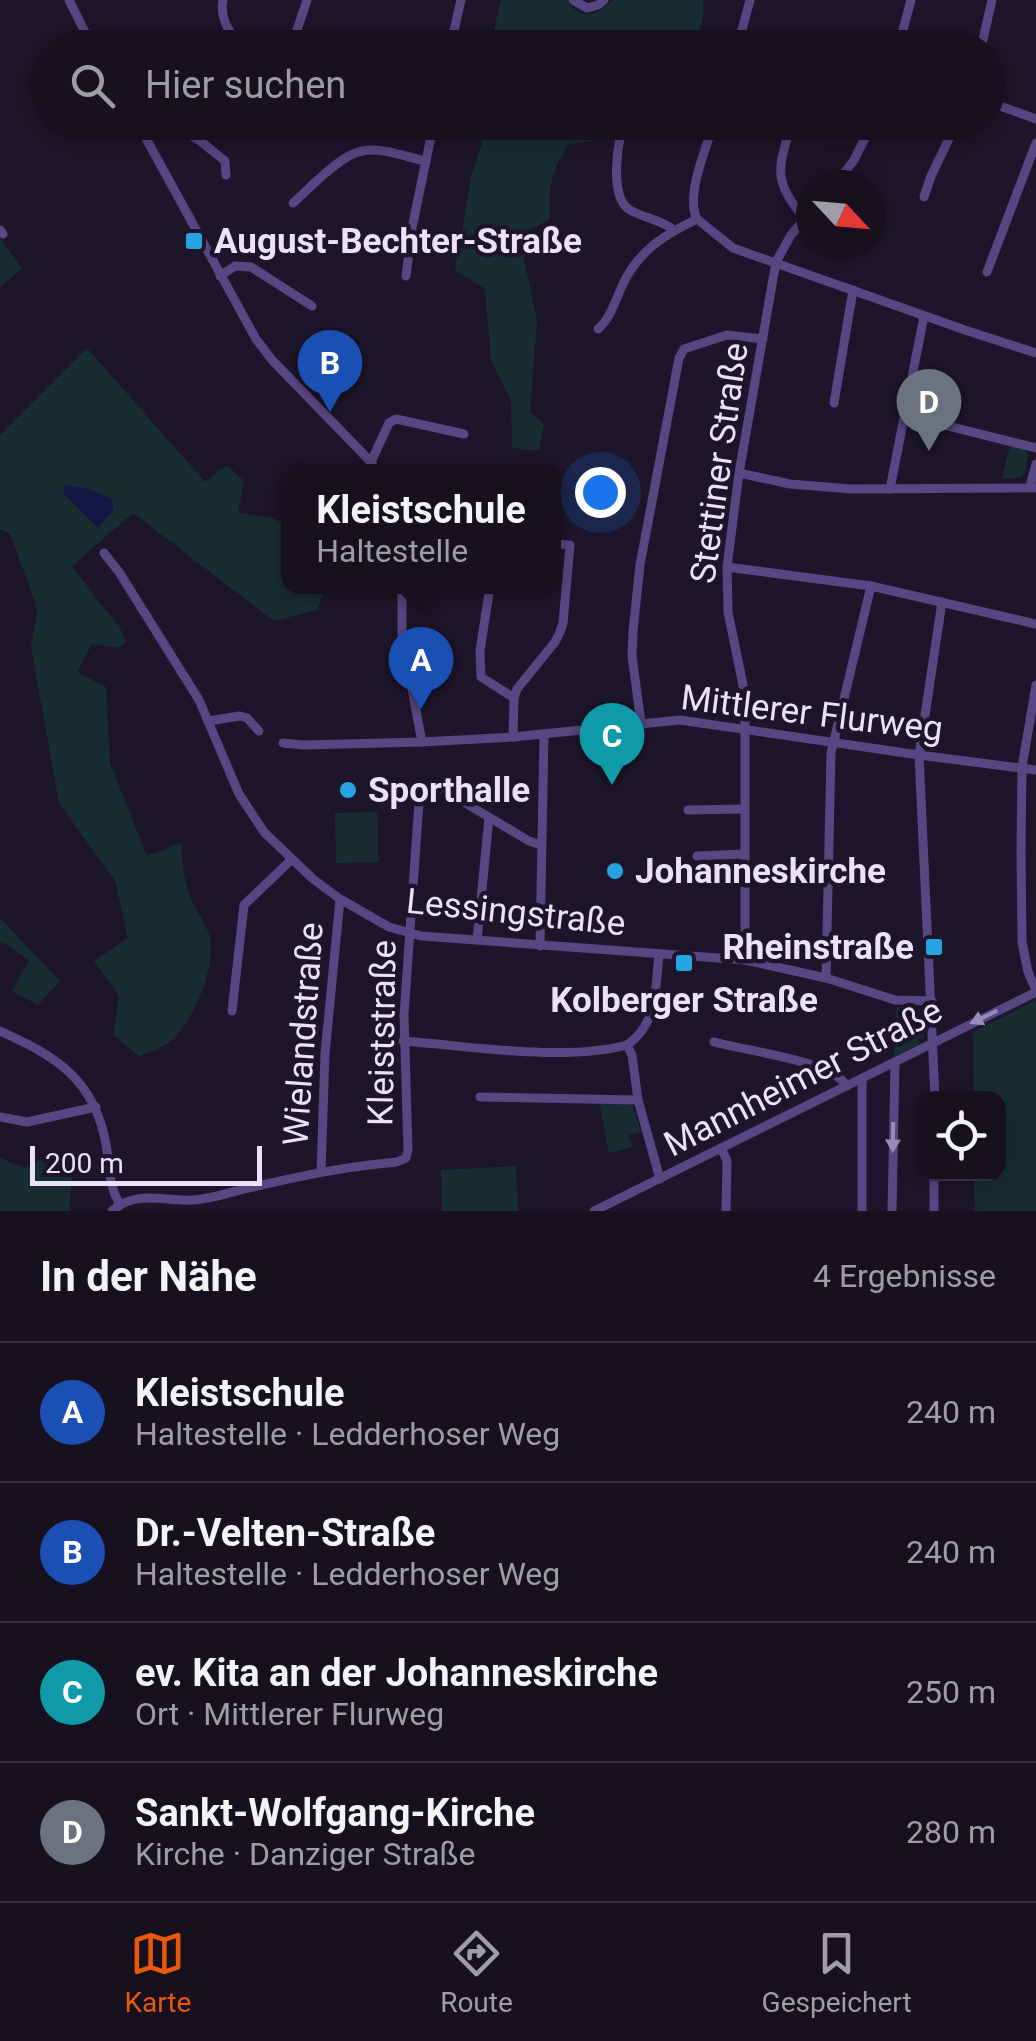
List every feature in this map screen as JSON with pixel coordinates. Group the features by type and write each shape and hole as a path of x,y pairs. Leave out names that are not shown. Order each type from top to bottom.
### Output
{"street":[{"path":"68,0 84,30"},
{"path":"223,0 223,19 231,30"},
{"path":"297,30 307,0"},
{"path":"454,30 461,0"},
{"path":"573,0 587,8 604,0"},
{"path":"742,30 750,0"},
{"path":"903,30 911,0"},
{"path":"985,30 992,0"},
{"path":"1006,108 1036,119"},
{"path":"147,140 256,339 371,464"},
{"path":"199,140 225,161 226,175"},
{"path":"406,276 430,140"},
{"path":"620,140 617,162 622,204 674,230"},
{"path":"709,140 692,210 697,219 733,248 1036,353"},
{"path":"787,140 781,159 782,182 786,196 796,204"},
{"path":"846,170 865,140"},
{"path":"924,197 948,140"},
{"path":"986,272 1036,143"},
{"path":"293,203 361,151 425,160"},
{"path":"598,329 606,322 640,256 659,239 697,219"},
{"path":"776,262 796,228"},
{"name":"Stettiner Straße","path":"744,729 743,686 728,612 727,567 776,262"},
{"path":"220,276 236,266 252,267 312,306"},
{"path":"834,402 853,290"},
{"path":"890,489 924,316"},
{"path":"641,723 632,631 640,565 679,358 684,349 727,335 763,339"},
{"path":"904,415 1036,448"},
{"path":"375,464 389,422 396,418 464,434"},
{"path":"740,474 851,489 1033,487 1036,464"},
{"path":"513,737 514,698 555,642 563,623 570,545 561,544"},
{"name":"Lessingstraße","path":"104,553 198,700 239,794 264,832 340,900 379,922 410,934 745,960 826,978 895,1000 932,1001"},
{"path":"727,567 871,586 1036,624"},
{"path":"826,978 831,753 871,586"},
{"path":"402,594 402,635 422,742"},
{"path":"489,594 480,652 481,677 514,698"},
{"path":"935,1091 919,756 942,602"},
{"path":"1036,685 1022,767 1021,851 1023,950 1036,991"},
{"path":"208,722 240,716 259,730"},
{"name":"Mittlerer Flurweg","path":"282,743 513,737 680,720 1036,770"},
{"path":"744,729 745,960"},
{"path":"540,946 544,734"},
{"name":"Kleiststraße","path":"320,1172 406,1158 404,1040 420,788 431,785 489,818"},
{"path":"688,810 745,809"},
{"path":"478,940 489,818 541,845"},
{"path":"1021,851 1036,850"},
{"path":"696,856 745,854"},
{"path":"232,1011 244,906 291,860"},
{"name":"Wielandstraße","path":"320,1172 325,1054 340,900"},
{"path":"1023,950 1036,944"},
{"path":"404,1040 556,1052 628,1045 647,1026 652,1014 659,954"},
{"name":"Mannheimer Straße","path":"594,1211 1036,991"},
{"path":"0,1031 68,1069 86,1090 104,1132 116,1208 143,1197 206,1199 320,1172"},
{"path":"714,1042 806,1063 840,1077 847,1086"},
{"path":"628,1045 638,1100 660,1179"},
{"path":"892,1211 895,1063"},
{"path":"862,1079 862,1211"},
{"path":"480,1097 638,1100"},
{"path":"0,1117 28,1122 96,1107"},
{"path":"721,1148 726,1161 726,1211"},
{"path":"934,1181 934,1211"}],"green space":[{"path":"501,0 567,0 578,12 589,14 613,0 703,0 699,30 494,30"},
{"path":"483,140 593,140 569,144 558,162 549,198 550,219 530,230 524,260 537,320 530,413 544,424 539,451 512,448 511,400 491,360 485,289 455,270 472,173"},
{"path":"0,240 22,269 0,287"},
{"path":"87,348 205,482 227,465 244,481 238,513 281,522 281,594 323,594 317,610 274,621 133,513 72,566 126,642 119,648 92,644 77,672 106,687 110,763 147,856 181,843 187,888 210,938 206,981 194,1010 168,1043 139,1056 113,1035 119,996 94,961 128,938 115,881 59,803 31,647 37,613 34,599 10,534 0,529 0,435"},
{"path":"1010,445 1028,453 1025,473 1020,478 1002,478"},
{"path":"377,812 378,862 336,863 335,813"},
{"path":"0,918 60,981 38,1005 12,991 29,960 2,942 0,945"},
{"path":"1036,1000 1036,1211 975,1211 974,1181 1006,1181 1006,1091 974,1091 973,1032"},
{"path":"896,1007 922,1010 925,1037 894,1057"},
{"path":"599,1101 632,1103 641,1132 629,1135 633,1147 609,1153"},
{"path":"0,1158 24,1168 39,1160 73,1171 69,1211 0,1211"},
{"path":"516,1166 518,1211 442,1211 441,1170"}],"shaded area":[{"path":"65,485 90,489 112,499 114,509 98,528 63,493"}],"place":[{"name":"August-Bechter-Straße","path":"194,241"},
{"name":"Dr.-Velten-Straße","path":"330,412"},
{"name":"Sankt-Wolfgang-Kirche","path":"929,451"},
{"name":"Kleistschule","path":"421,709"},
{"name":"ev. Kita an der Johanneskirche","path":"612,785"},
{"name":"Sporthalle","path":"348,790"},
{"name":"Johanneskirche","path":"615,871"},
{"name":"Rheinstraße","path":"934,947"},
{"name":"Kolberger Straße","path":"684,963"}]}
